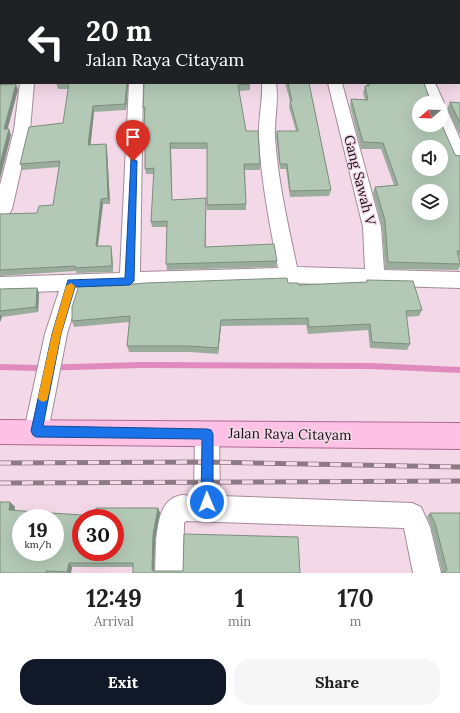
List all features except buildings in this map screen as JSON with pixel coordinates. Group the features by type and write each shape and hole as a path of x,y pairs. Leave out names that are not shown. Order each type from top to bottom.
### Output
{"main road":[{"name":"Jalan Raya Citayam","path":"0,432 36,431 460,436"}],"street":[{"path":"3,209 22,130 27,84"},
{"path":"130,281 136,84"},
{"path":"269,84 271,90 267,130 270,169 289,275"},
{"name":"Gang Sawah V","path":"335,84 372,227 375,278"},
{"path":"428,84 433,96"},
{"path":"448,130 460,157"},
{"path":"0,285 289,275 460,280"},
{"path":"36,431 53,351 72,283"},
{"path":"207,434 207,509"},
{"path":"169,573 170,518 181,508 400,514 412,516 427,573"}],"waterway":[{"path":"0,367 37,368 140,365 371,366 460,370"}],"railway":[{"path":"0,463 207,462 460,467"},
{"path":"0,483 460,481"}],"slow traffic":[{"path":"43,397 56,334 71,286"}],"route":[{"path":"133,161 133,214 130,281 72,283 56,334 36,431 207,434 207,502"}]}
